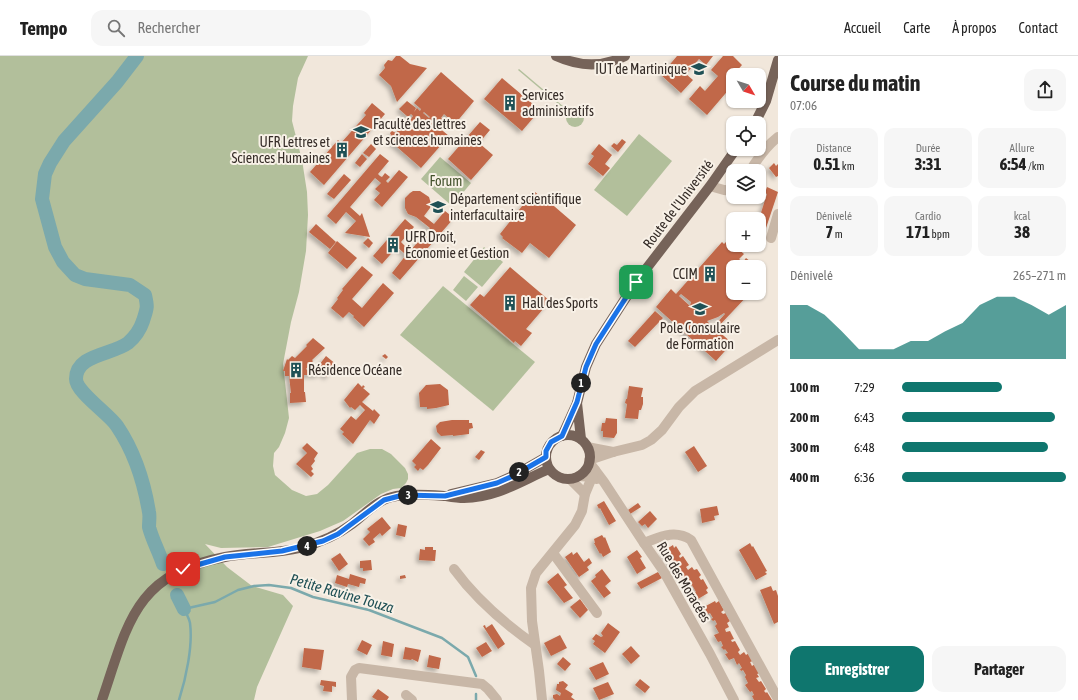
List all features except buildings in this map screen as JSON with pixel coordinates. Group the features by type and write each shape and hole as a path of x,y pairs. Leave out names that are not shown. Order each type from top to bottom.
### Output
{"main road":[{"path":"556,56 575,63 605,64 625,56"},
{"path":"758,116 775,85 778,60"},
{"name":"Route de l'Université","path":"562,436 577,402 586,367 596,344 636,282 710,186 731,156"},
{"name":"Route de l'Université","path":"577,402 584,443"},
{"path":"572,435 584,443 589,453 591,467 574,477 558,476 549,468 546,451 551,442 562,436 572,435"},
{"path":"445,496 497,483 513,476 546,457"},
{"path":"102,700 121,643 130,622 140,605 152,590 170,576 197,564 225,557 282,551 323,541 338,534 378,503 393,497 403,495 464,498 492,495 549,468"}],"street":[{"path":"754,164 771,142 778,137"},
{"path":"710,186 726,190"},
{"path":"771,238 778,214"},
{"path":"542,700 535,645 531,588 536,573 579,518 591,467 613,452 642,445 651,440 662,430 695,391 778,340"},
{"path":"584,443 613,452"},
{"name":"Rue des Moracées","path":"574,477 591,467 604,482 664,572 734,700"},
{"path":"574,477 585,494"},
{"path":"644,543 674,534 683,535 691,540 778,699"},
{"path":"553,553 597,613"},
{"path":"454,569 464,582 511,628 535,645"},
{"path":"352,700 351,677 355,670 359,668 482,684 497,700"}],"green space":[{"path":"0,56 308,56 298,78 292,121 302,160 307,192 308,215 306,251 299,292 291,322 283,364 289,418 279,447 274,453 273,466 275,475 292,490 306,496 317,494 328,485 357,453 370,449 382,449 391,454 405,468 408,474 408,479 401,488 393,489 381,494 343,521 320,531 268,547 221,548 205,544 227,567 252,586 283,595 293,606 257,687 254,700 0,700"},
{"path":"519,69 564,107 563,108 518,70"},
{"path":"575,109 581,112 584,118 581,124 575,127 569,124 566,118 569,112"},
{"path":"639,134 672,161 627,216 594,190"},
{"name":"Forum","path":"440,157 471,183 452,206 421,179"},
{"path":"484,247 503,262 482,287 464,272"},
{"path":"464,276 478,287 466,301 453,290"},
{"path":"443,286 535,362 493,411 400,335"}],"waterway":[{"path":"137,56 117,82 64,141 45,174 42,199 55,247 63,262 75,275 85,279 130,285 145,295 147,306 142,324 135,336 121,347 88,360 78,371 76,379 81,390 117,426 133,456 138,467 144,489 149,514 150,532 163,564"},
{"name":"Petite Ravine Touza","path":"179,700 184,682 191,642 190,623 184,609 215,602 238,590 254,586 269,585 291,588 313,597 369,610 442,638 468,657 476,676"},
{"path":"177,595 184,609"},
{"name":"Petite Ravine Touza","path":"476,694 476,700"}],"place":[{"name":"IUT de Martinique","path":"699,69"},
{"name":"Services administratifs","path":"510,103"},
{"name":"Faculté des lettres et sciences humaines","path":"361,132"},
{"name":"UFR Lettres et Sciences Humaines","path":"342,150"},
{"name":"Département scientifique interfacultaire","path":"438,207"},
{"name":"UFR Droit, Économie et Gestion","path":"393,245"},
{"name":"CCIM","path":"710,274"},
{"name":"Hall des Sports","path":"510,303"},
{"name":"Pole Consulaire de Formation","path":"700,309"},
{"name":"Résidence Océane","path":"296,370"}],"route":[{"path":"183,569 225,557 282,551 323,541 338,534 384,500 403,495 445,496 497,483 513,476 546,457 546,451 551,442 562,436 577,402 586,367 596,344 636,282"}]}
